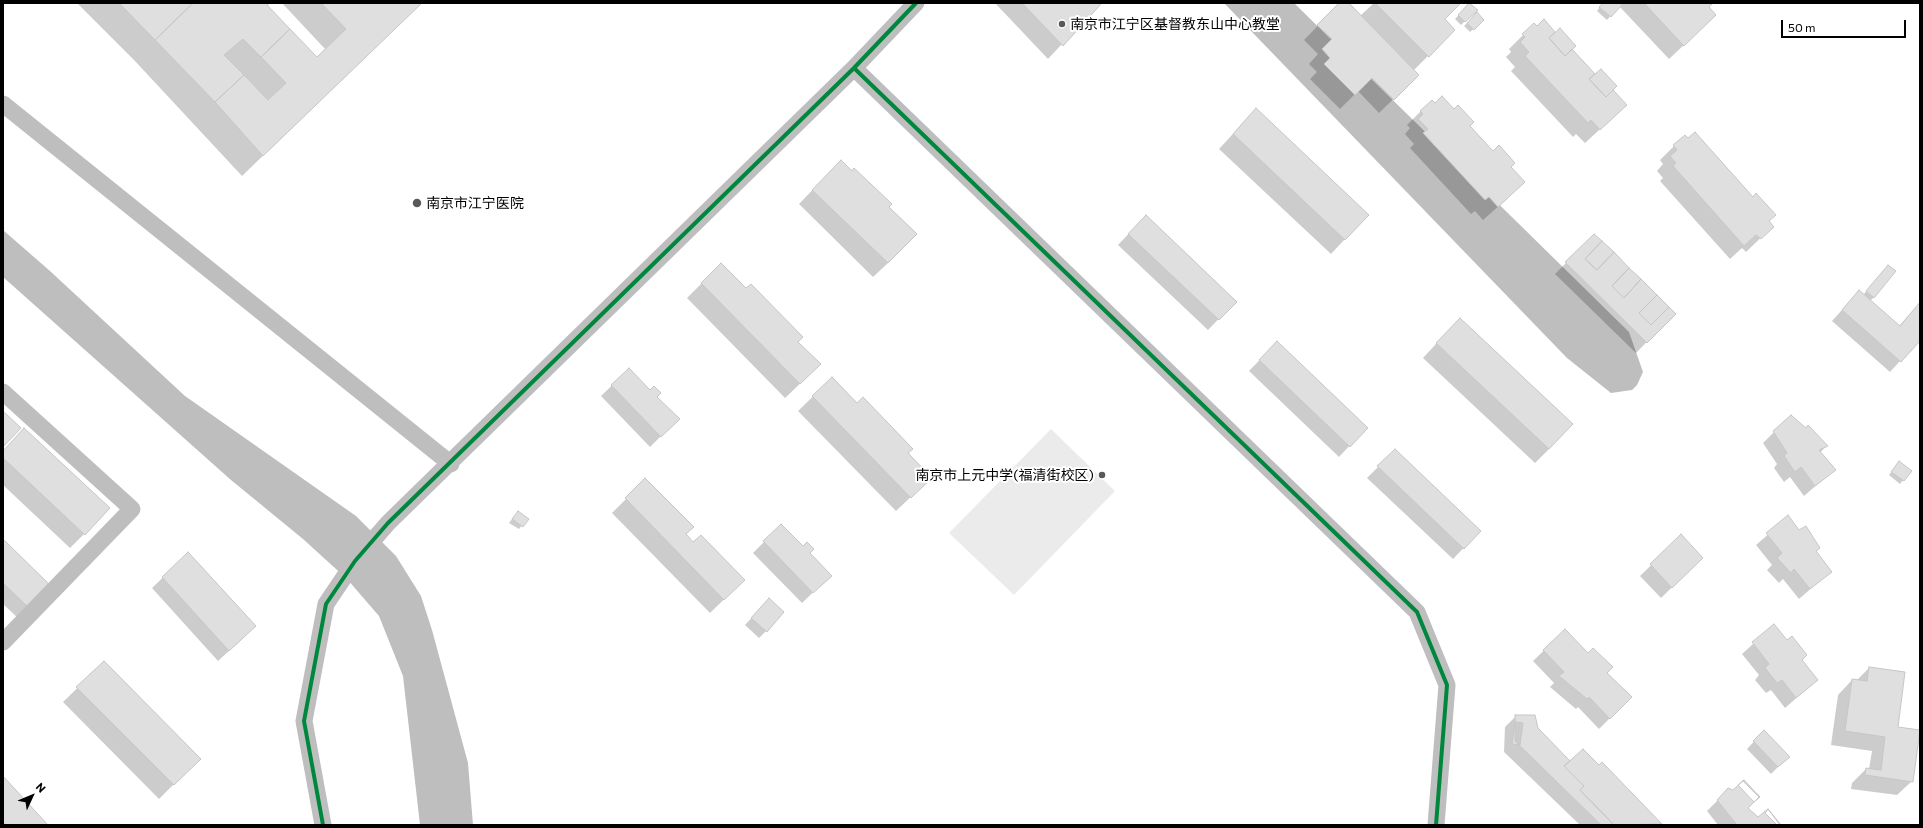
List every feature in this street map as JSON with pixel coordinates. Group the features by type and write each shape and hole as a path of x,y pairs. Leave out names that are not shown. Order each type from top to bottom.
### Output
{"street":[{"path":"323,825 304,721 326,604 355,560 388,523 451,464 854,68 916,3"},
{"path":"854,68 1417,612 1447,685 1436,825"},
{"path":"3,104 451,464"},
{"path":"3,392 132,509 3,642"}],"shaded area":[{"path":"1224,3 1294,3 1629,332 1643,372 1637,385 1632,390 1611,393 1567,358"},
{"path":"3,230 50,271 185,396 356,516 396,556 421,596 432,630 468,763 473,825 420,825 403,676 379,616 347,579 303,539 231,480 3,277"},
{"path":"1051,429 1115,491 1014,595 949,533"}],"building":[{"path":"119,3 193,3 155,40"},
{"path":"193,3 270,3 267,5 290,29 261,57 243,39 224,55 244,75 215,102 155,40"},
{"path":"321,3 422,3 263,156 215,102 244,75 268,100 286,83 261,57 290,29 317,57 346,29"},
{"name":"南京市江宁区基督教东山中心教堂","path":"1022,3 1102,3 1063,46"},
{"path":"1339,3 1349,3 1419,75 1394,100 1372,78 1355,95 1324,64 1330,58 1322,49 1332,39 1317,25"},
{"path":"1375,3 1461,3 1445,19 1455,30 1429,57"},
{"path":"1469,3 1478,10 1465,22 1458,15"},
{"path":"1603,3 1619,3 1622,5 1611,17 1599,7"},
{"path":"1644,3 1713,3 1709,7 1716,15 1684,46"},
{"path":"1477,12 1484,20 1474,30 1467,23"},
{"path":"1544,19 1555,32 1549,38 1565,56 1572,49 1595,74 1589,79 1606,97 1613,90 1627,105 1600,130 1591,120 1588,123 1525,56 1529,52 1520,42 1525,37 1522,34 1534,23 1537,26"},
{"path":"1560,28 1576,46 1565,56 1549,38"},
{"path":"1601,69 1617,86 1606,97 1589,79"},
{"path":"1442,96 1454,109 1458,105 1474,122 1470,126 1493,151 1499,145 1515,163 1511,167 1525,182 1498,207 1489,197 1485,200 1423,133 1428,129 1418,119 1423,114 1420,111 1432,100 1435,103"},
{"path":"1256,108 1369,215 1345,240 1233,134"},
{"path":"1695,132 1753,197 1756,193 1776,215 1769,221 1774,227 1761,239 1756,235 1744,246 1673,166 1676,163 1670,156 1677,150 1673,145 1685,135 1688,138"},
{"path":"841,160 852,171 854,168 892,204 889,207 917,234 888,263 812,190"},
{"path":"1146,215 1237,302 1219,320 1128,234"},
{"path":"1594,234 1602,241 1585,259 1597,270 1614,252 1629,268 1612,286 1624,298 1641,279 1657,295 1639,313 1651,325 1669,307 1676,314 1647,343 1565,262"},
{"path":"1602,241 1614,252 1597,270 1585,259"},
{"path":"721,263 746,288 751,284 803,337 798,342 821,364 800,384 701,283"},
{"path":"1888,265 1896,271 1874,298 1866,291"},
{"path":"1629,268 1641,279 1624,298 1612,286"},
{"path":"1859,290 1900,326 1920,302 1920,341 1901,362 1842,310"},
{"path":"1657,295 1669,307 1651,325 1639,313"},
{"path":"1460,318 1573,424 1549,449 1436,343"},
{"path":"1277,341 1368,428 1350,447 1259,360"},
{"path":"629,368 650,390 654,386 661,393 657,397 680,419 661,437 611,385"},
{"path":"832,377 857,403 863,397 913,449 908,453 932,478 911,498 812,396"},
{"path":"3,411 21,428 3,447"},
{"path":"1791,415 1806,428 1808,425 1828,446 1819,450 1836,470 1815,486 1801,467 1795,472 1784,456 1787,453 1773,431"},
{"path":"24,428 110,508 85,535 3,458 3,451"},
{"path":"1395,449 1481,531 1464,549 1377,466"},
{"path":"1899,461 1912,471 1904,481 1891,472"},
{"path":"645,478 694,527 686,534 693,542 701,535 745,580 724,600 625,498"},
{"path":"518,511 529,519 523,527 512,519"},
{"path":"1788,515 1799,530 1806,526 1820,548 1816,551 1832,572 1810,589 1794,569 1791,573 1777,558 1782,553 1766,533"},
{"path":"781,524 803,546 807,542 814,549 810,553 832,576 813,593 763,541"},
{"path":"1681,534 1703,558 1672,588 1650,564"},
{"path":"3,539 53,588 31,610 3,583"},
{"path":"188,552 256,626 229,651 162,577"},
{"path":"769,598 784,612 767,632 751,618"},
{"path":"1774,624 1787,640 1792,636 1807,655 1802,660 1818,680 1796,698 1782,680 1777,683 1765,668 1769,664 1752,642"},
{"path":"1565,629 1588,653 1593,648 1613,667 1607,673 1632,697 1610,719 1589,697 1587,699 1559,676 1564,672 1543,650"},
{"path":"104,661 201,759 174,785 76,687"},
{"path":"1869,667 1905,672 1898,727 1920,730 1913,782 1865,775 1866,768 1881,770 1885,737 1845,731 1852,679 1867,681"},
{"path":"1515,715 1535,715 1538,728 1570,761 1564,766 1584,786 1580,790 1614,825 1601,825 1515,741"},
{"path":"1515,722 1523,723 1520,745 1512,744"},
{"path":"1764,730 1790,757 1778,767 1753,741"},
{"path":"1583,749 1599,765 1602,762 1662,824 1614,825 1580,790 1584,786 1564,766"},
{"path":"3,776 48,825 6,825 3,822"},
{"path":"1744,780 1760,797 1754,802 1738,785"},
{"path":"1743,781 1759,797 1748,808 1758,817 1768,809 1780,825 1737,825 1717,800 1728,788 1733,790"},
{"path":"1768,809 1781,825 1777,825 1765,813"}],"cycle path":[{"path":"323,825 304,721 326,604 355,561 388,523 854,68 916,3"},
{"path":"854,68 1417,612 1447,685 1436,825"}],"place":[{"name":"南京市江宁区基督教东山中心教堂","path":"1062,24"},
{"name":"南京市江宁医院","path":"417,203"},
{"name":"南京市上元中学(福清街校区)","path":"1102,475"}]}
